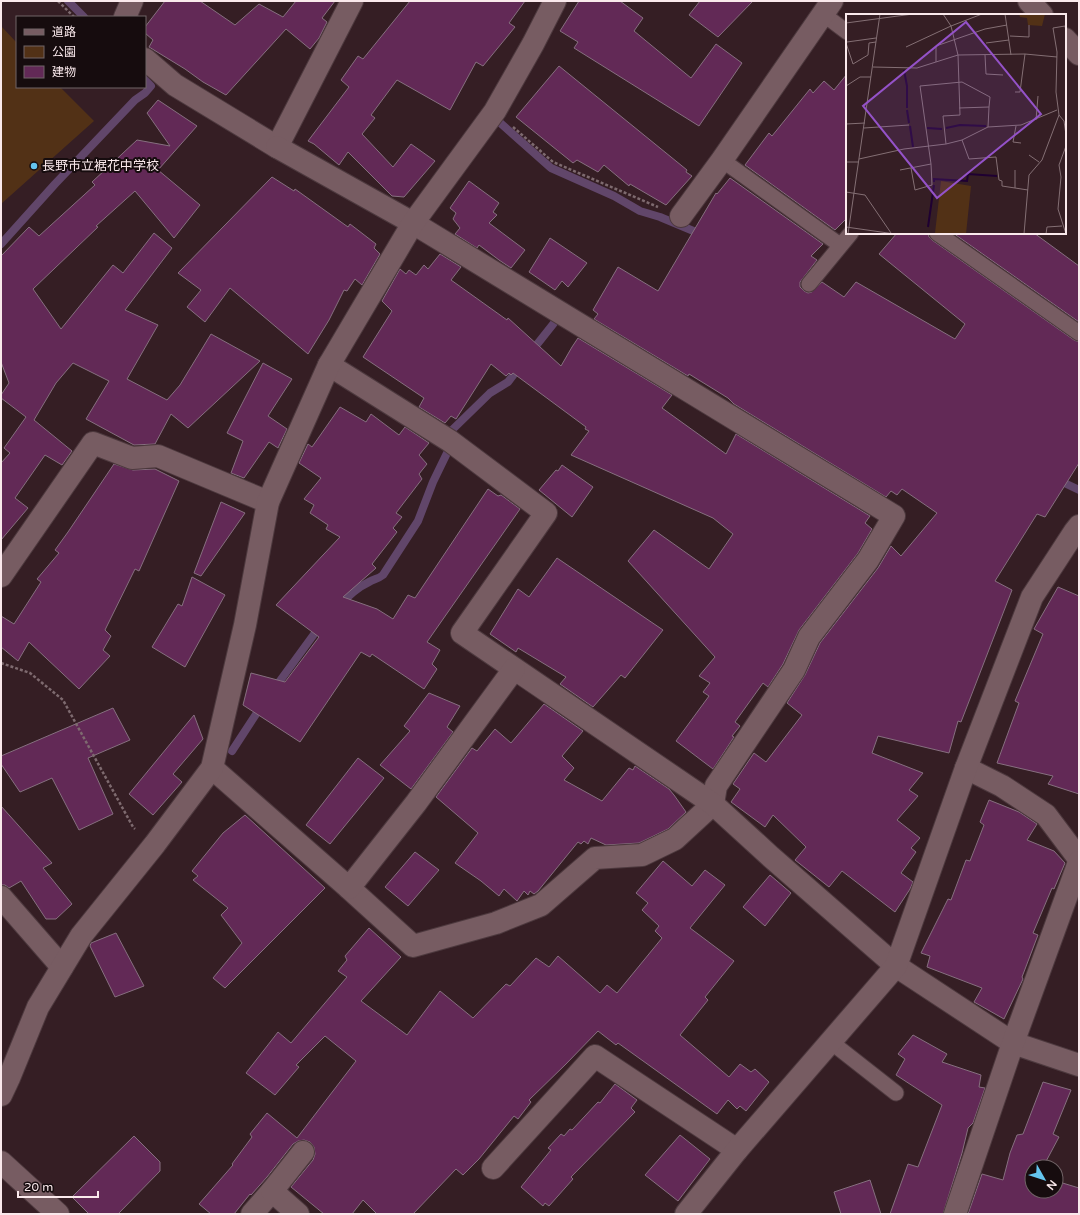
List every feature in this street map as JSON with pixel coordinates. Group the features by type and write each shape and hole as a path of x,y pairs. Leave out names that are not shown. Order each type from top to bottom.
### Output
{"street":[{"path":"125,16 132,1"},
{"path":"277,147 352,1"},
{"path":"1,1095 38,1007 81,936 155,844 212,768 245,625 268,502 329,365 413,223 495,111 533,44 555,1"},
{"path":"1029,1 1041,14"},
{"path":"681,216 722,160 828,7"},
{"path":"1066,40 1079,54"},
{"path":"146,60 175,86 277,147 413,223 894,516 868,560 809,637 794,670 716,786 713,804 675,839 642,855 595,858 541,905 496,923 413,946 212,768"},
{"path":"329,365 450,441 546,513 462,633 713,804 771,857 896,966 1013,1043 1079,1065"},
{"path":"1,576 93,443 132,458 158,456 268,502"},
{"path":"686,1214 737,1150 896,966 966,768 1032,597 1079,526"},
{"path":"349,888 416,803 514,669"},
{"path":"955,1214 1013,1043 1079,861 1046,815 1002,786 966,768"},
{"path":"1,897 62,967"},
{"path":"493,1168 595,1056 737,1150"},
{"path":"252,1214 303,1152"},
{"path":"1,1162 58,1214"},
{"path":"272,1191 298,1214"}],"lane":[{"path":"828,7 846,31"},
{"path":"722,160 840,245"},
{"path":"809,284 849,234"},
{"path":"938,234 1079,333"},
{"path":"830,1042 896,1093"}],"path":[{"path":"58,1 73,16"},
{"path":"495,111 553,162 681,216"},
{"path":"1,663 30,673 63,700 133,827 155,844"}],"green space":[{"name":"長野市立裾花中学校","path":"1,26 16,42 16,88 61,88 94,121 1,204"}],"building":[{"path":"165,1 200,1 235,25 259,4 283,17 296,1 335,1 322,18 327,22 319,38 310,49 286,29 226,95 149,47 153,40 146,34 146,26"},
{"path":"410,1 525,1 509,23 515,27 483,66 476,62 450,110 397,80 371,115 375,118 362,134 393,167 411,144 435,161 404,197 392,196 348,152 339,165 314,144 308,141 349,87 341,80 358,56 363,59"},
{"path":"579,1 620,1 643,18 634,31 691,78 716,44 742,63 699,126 574,48 578,42 560,31"},
{"path":"700,1 753,1 718,37 689,15"},
{"path":"559,66 687,170 686,172 692,176 666,205 630,184 629,186 604,165 598,172 577,160 573,163 516,117"},
{"path":"846,75 846,219 835,230 745,165 769,133 772,136 810,89 813,93 824,81 834,90"},
{"path":"158,100 197,126 158,170 200,205 174,238 135,191 96,226 98,227 33,289 61,329 113,265 123,273 154,233 172,248 125,310 158,325 127,379 167,400 180,385 211,334 260,361 188,428 171,414 155,444 134,445 86,419 109,381 73,363 56,383 34,420 72,451 62,465 45,455 15,498 28,508 1,540 1,463 10,453 4,448 26,417 1,398 1,395 9,383 1,362 1,256 29,227 39,236 95,185 92,182 137,140 170,146 147,113"},
{"path":"272,177 294,191 295,189 348,227 350,224 376,244 374,248 380,254 362,285 355,279 347,291 344,290 329,320 308,354 230,288 205,322 187,307 201,290 178,273"},
{"path":"730,178 823,244 811,256 817,260 800,282 800,287 808,293 812,292 822,282 844,297 856,282 955,339 965,324 879,254 896,234 928,234 932,240 1074,340 1079,342 1079,463 1045,517 1037,514 995,581 1012,590 961,722 958,721 949,753 878,736 872,753 923,773 909,790 918,796 897,820 920,838 911,848 916,852 901,873 913,882 895,912 842,871 829,887 795,860 806,847 773,815 765,827 731,802 740,789 733,784 754,753 766,762 802,715 787,703 805,675 820,643 878,568 891,546 901,556 937,513 902,489 897,495 891,491 886,497 734,404 728,398 689,374 688,376 594,319 598,314 593,310 618,267 658,291 716,193 717,194"},
{"path":"469,181 499,203 493,212 497,215 489,223 525,250 511,268 479,245 477,248 455,234 460,228 453,219 456,213 450,208"},
{"path":"954,234 1035,234 1079,266 1079,322"},
{"path":"550,238 587,263 568,287 562,281 555,290 529,272"},
{"path":"440,254 461,267 451,280 507,320 508,318 561,366 578,338 672,395 662,408 726,454 736,434 870,516 865,523 872,529 858,553 799,630 783,664 768,687 763,683 735,722 740,726 732,736 734,737 713,769 676,741 709,696 703,692 710,683 699,676 715,657 628,561 654,530 709,569 733,534 713,518 571,455 589,431 585,429 586,427 513,373 511,375 509,373 506,376 491,364 456,419 451,416 445,423 419,407 424,398 363,357 392,311 382,301 400,269 406,274 409,270 416,275 424,265 428,269"},
{"path":"263,363 292,379 268,416 287,429 278,448 269,442 244,478 231,473 243,441 227,433"},
{"path":"340,407 366,422 371,414 399,435 405,427 429,443 419,455 427,464 419,474 422,479 396,513 402,517 393,528 397,532 372,564 376,568 343,597 377,609 393,619 408,595 415,598 488,489 498,496 501,495 520,509 427,642 440,650 432,664 437,669 424,689 372,654 370,657 361,652 300,742 243,705 251,673 285,682 319,637 276,605 340,537 326,529 328,525 310,513 314,505 304,499 321,478 299,463 308,444 312,447"},
{"path":"114,464 133,470 155,469 179,481 139,571 135,569 105,630 111,636 103,650 110,656 79,689 29,642 18,661 1,647 1,616 14,624 41,582 37,579 59,553 55,550"},
{"path":"562,465 593,487 572,517 539,490"},
{"path":"221,502 245,513 201,576 194,573"},
{"path":"557,558 663,630 625,678 621,675 593,707 560,684 566,677 518,648 516,652 490,634 518,589 529,597"},
{"path":"192,577 225,595 185,667 152,647 178,604 182,606"},
{"path":"1058,587 1079,596 1079,794 1048,784 1053,776 997,763 1019,703 1015,701 1043,634 1034,629"},
{"path":"429,693 460,706 447,727 453,732 411,789 380,765 410,731 404,726"},
{"path":"544,704 583,731 562,756 574,768 564,780 602,801 629,768 633,770 635,766 669,789 686,812 668,829 639,843 606,845 591,838 588,844 584,841 581,844 578,842 538,891 534,894 530,891 528,895 524,891 517,901 504,889 499,896 481,881 455,863 478,833 436,797 472,748 477,751 495,729 511,743"},
{"path":"113,708 130,740 88,758 113,814 79,830 52,778 20,792 1,764 1,756"},
{"path":"194,715 203,739 173,774 182,782 153,815 129,794"},
{"path":"358,758 384,778 330,844 306,825"},
{"path":"989,800 1019,812 1037,824 1027,840 1054,851 1065,863 1054,889 1052,888 1033,933 1038,935 1022,977 1023,979 1004,1019 974,1002 982,988 927,967 930,956 921,953 948,899 951,900 966,860 970,861 984,825 980,822"},
{"path":"1,806 52,863 43,868 72,904 56,919 46,919 21,881 9,888 5,885 1,885"},
{"path":"245,815 325,888 225,988 213,978 242,943 221,915 228,908 193,880 198,876 192,871 223,833"},
{"path":"415,852 439,870 408,906 385,887"},
{"path":"663,861 692,886 705,870 725,885 690,928 734,961 705,997 708,1000 680,1035 729,1077 740,1064 751,1072 755,1069 769,1082 746,1111 740,1106 737,1109 728,1100 717,1114 618,1043 616,1045 598,1031 529,1100 531,1102 518,1119 514,1116 479,1159 463,1175 456,1169 413,1214 377,1214 363,1200 352,1214 324,1214 291,1187 313,1160 315,1154 314,1147 310,1142 304,1140 293,1144 267,1177 251,1195 250,1194 234,1214 211,1214 199,1204 233,1165 232,1164 252,1137 250,1134 267,1113 297,1138 356,1061 325,1036 296,1065 299,1067 275,1095 246,1073 278,1032 291,1043 347,977 338,971 347,960 345,956 369,928 401,957 361,1001 407,1035 440,991 473,1018 506,984 510,986 536,958 549,967 558,956 600,993 607,985 617,993 662,938 655,931 659,926 642,910 648,903 636,893"},
{"path":"770,875 791,893 765,926 743,907"},
{"path":"116,933 144,986 115,997 90,946 91,943"},
{"path":"913,1035 947,1054 942,1062 981,1075 979,1087 985,1088 973,1123 968,1128 962,1153 943,1214 890,1214 908,1164 918,1167 942,1105 896,1075 905,1059 898,1054"},
{"path":"1043,1082 1071,1090 1053,1134 1059,1137 1047,1159 1024,1159 1024,1199 1064,1199 1064,1183 1079,1188 1079,1214 968,1214 982,1174 1003,1180 1010,1153 1017,1135 1023,1134"},
{"path":"615,1084 637,1100 631,1108 635,1112 571,1177 573,1179 549,1206 545,1203 543,1206 521,1187 551,1150 548,1148 561,1134 564,1136 570,1129 572,1130 598,1102 600,1103"},
{"path":"680,1135 710,1159 678,1201 645,1175"},
{"path":"134,1136 160,1162 160,1171 118,1214 89,1214 72,1197"},
{"path":"870,1180 881,1214 841,1214 834,1192"}],"waterway":[{"path":"68,1 83,16"},
{"path":"1,244 55,184 135,100 145,93 151,86 146,81"},
{"path":"497,120 551,168 614,196 640,211 660,217 703,235"},
{"path":"531,352 554,323"},
{"path":"452,430 490,393 508,382 520,366"},
{"path":"339,606 357,589 383,575 418,521 433,482 448,451"},
{"path":"1056,479 1079,490"},
{"path":"274,689 320,626"},
{"path":"232,751 262,705"}],"place":[{"name":"長野市立裾花中学校","path":"34,166"}]}
